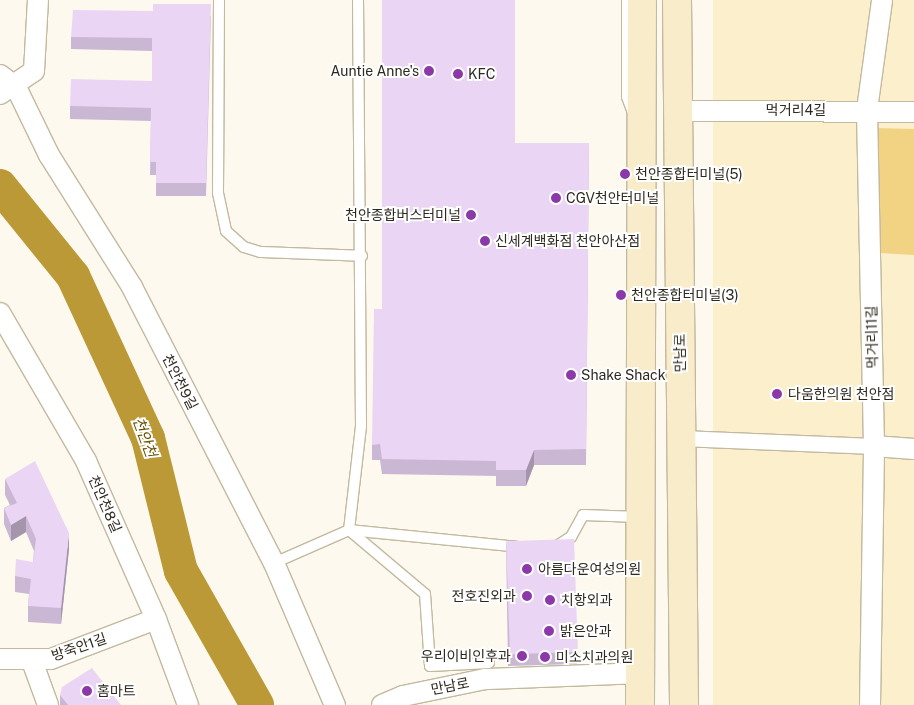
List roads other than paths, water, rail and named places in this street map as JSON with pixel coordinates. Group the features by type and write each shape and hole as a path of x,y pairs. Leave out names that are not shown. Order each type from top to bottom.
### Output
{"main road":[{"path":"640,705 639,517 642,0"},
{"name":"만남로","path":"677,0 684,705"}],"street":[{"path":"8,91 34,71 38,0"},
{"name":"먹거리11길","path":"870,705 874,446 867,110 882,0"},
{"name":"천안천9길","path":"0,75 8,91 132,287 274,563 335,705"},
{"name":"먹거리4길","path":"678,111 867,110 914,112"},
{"name":"천안천8길","path":"0,313 86,461 156,619 188,705"},
{"path":"681,438 914,449"},
{"name":"방죽안1길","path":"0,659 32,661 52,659 156,619"},
{"path":"32,661 48,705"},
{"name":"만남로","path":"382,705 403,696 485,679 639,673"}],"lane":[{"path":"219,0 218,193 226,230 244,247 260,252 362,256"},
{"path":"349,530 361,426 362,256 358,0"},
{"path":"627,0 627,98 641,129"},
{"path":"543,548 571,537 583,515 639,517"},
{"path":"349,530 425,594 430,666 489,663"},
{"path":"274,563 349,530 526,548"}],"waterway":[{"name":"천안천","path":"0,186 73,276 148,438 181,571 257,705"}],"place":[{"name":"Auntie Anne's","path":"429,71"},
{"name":"KFC","path":"458,74"},
{"name":"천안종합터미널(5)","path":"625,174"},
{"name":"CGV천안터미널","path":"556,198"},
{"name":"천안종합버스터미널","path":"471,215"},
{"name":"신세계백화점 천안아산점","path":"485,241"},
{"name":"천안종합터미널(3)","path":"621,295"},
{"name":"Shake Shack","path":"571,375"},
{"name":"다움한의원 천안점","path":"777,394"},
{"name":"아름다운여성의원","path":"527,569"},
{"name":"전호진외과","path":"527,596"},
{"name":"치항외과","path":"550,600"},
{"name":"밝은안과","path":"549,631"},
{"name":"우리이비인후과","path":"522,656"},
{"name":"미소치과의원","path":"545,657"},
{"name":"홈마트","path":"87,691"}]}
